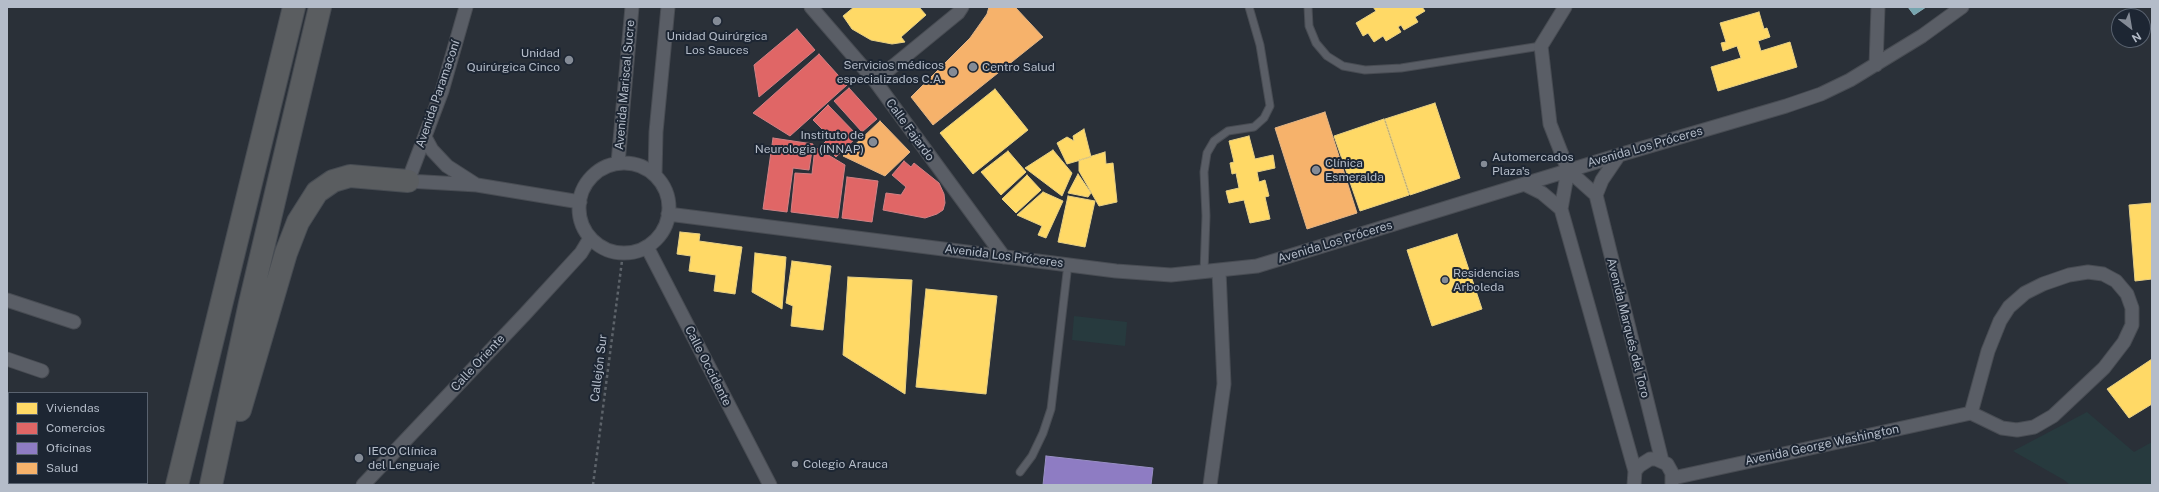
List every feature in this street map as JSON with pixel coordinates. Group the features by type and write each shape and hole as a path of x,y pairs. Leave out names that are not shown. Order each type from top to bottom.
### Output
{"highway":[{"path":"177,485 294,7"},
{"path":"212,483 251,295 320,7"},
{"path":"212,483 229,452 286,253 298,222 306,208 317,192 333,181 350,176 408,181"}],"street":[{"name":"Avenida Paramaconí","path":"408,181 442,91 466,7"},
{"name":"Avenida Mariscal Sucre","path":"618,164 632,7"},
{"path":"655,175 656,132 668,7"},
{"name":"Calle Fajardo","path":"811,7 875,81 1004,257"},
{"path":"875,81 958,13 962,7"},
{"path":"1565,7 1541,46 1550,124 1568,170 1596,195 1602,180 1619,154"},
{"path":"1876,64 1878,7"},
{"name":"Avenida Los Próceres","path":"668,214 1116,271 1171,275 1257,266 1619,154 1786,106 1821,94 1876,64 1922,36 1962,7"},
{"path":"425,137 432,150 447,166 477,185"},
{"path":"618,164 638,165 655,175 667,193 668,214 665,227 657,238 646,247 623,253 611,251 600,246 590,238 583,227 579,215 580,202 582,191 596,172 618,164"},
{"path":"1568,170 1561,209 1632,481"},
{"path":"408,181 477,185 580,202"},
{"path":"1524,184 1542,193 1561,209"},
{"name":"Avenida Marqués del Toro","path":"1596,195 1662,461 1670,468 1673,482"},
{"name":"Calle Oriente","path":"363,485 525,314 581,253 590,238"},
{"name":"Calle Occidente","path":"646,247 770,485"},
{"path":"1210,485 1224,384 1219,271"},
{"path":"2088,272 2103,274 2116,281 2127,294 2132,308 2132,325 2124,342 2104,368 2053,416 2034,427 2018,430 2002,428 1971,413 1988,351 2000,321 2009,307 2025,293 2043,284 2069,275 2088,272"},
{"path":"7,300 74,322"},
{"path":"7,359 42,371"},
{"name":"Avenida George Washington","path":"1673,482 1971,413"},
{"path":"1632,481 1644,462 1650,459 1662,461"}],"lane":[{"path":"1204,272 1206,216 1204,172 1207,153 1214,141 1228,131 1254,127 1264,118 1270,106 1260,45 1249,7"},
{"path":"1308,7 1309,26 1316,43 1327,56 1343,66 1365,70 1402,68 1541,46"},
{"path":"1020,472 1032,456 1043,433 1051,409 1068,264"}],"path":[{"name":"Callejón Sur","path":"593,485 623,253"}],"green space":[{"path":"1074,316 1127,322 1125,346 1072,340"},
{"path":"2087,412 2134,452 2152,442 2152,485 2070,485 2064,480 2013,451"}],"building: Viviendas":[{"path":"854,7 919,7 926,15 901,37 905,42 892,44 871,40 852,29 843,16"},
{"path":"1373,7 1422,7 1425,11 1415,17 1418,22 1404,30 1401,25 1398,27 1401,32 1386,41 1383,36 1374,42 1368,33 1363,36 1356,23 1376,11"},
{"path":"1759,12 1764,29 1767,28 1770,37 1758,41 1761,51 1790,42 1797,67 1718,91 1711,67 1741,58 1737,46 1723,51 1721,43 1726,42 1720,23"},
{"path":"995,89 1028,130 973,174 940,133"},
{"path":"1435,103 1460,178 1410,195 1385,119"},
{"path":"1384,119 1409,195 1360,211 1334,136"},
{"path":"1084,129 1091,157 1067,164 1057,143 1067,137 1074,141 1073,136"},
{"path":"1249,136 1255,159 1273,155 1275,168 1257,172 1259,182 1265,180 1269,196 1265,197 1270,219 1250,223 1244,200 1229,203 1226,191 1239,188 1236,173 1232,174 1230,163 1234,162 1229,141"},
{"path":"1053,150 1072,173 1062,196 1025,168"},
{"path":"1008,151 1026,172 1001,195 981,172"},
{"path":"1105,152 1106,164 1113,163 1117,202 1099,206 1079,171 1079,160"},
{"path":"1078,174 1091,193 1088,197 1068,193"},
{"path":"1027,175 1041,190 1016,213 1002,199"},
{"path":"1043,192 1063,201 1046,238 1038,235 1042,226 1017,215"},
{"path":"1068,196 1095,201 1085,247 1058,242"},
{"path":"2152,203 2152,279 2135,281 2129,205"},
{"path":"680,232 700,234 699,241 742,247 735,294 714,291 716,275 689,271 691,256 677,254"},
{"name":"Residencias Arboleda","path":"1457,234 1482,309 1432,326 1407,250"},
{"path":"755,253 786,257 782,309 752,292"},
{"path":"792,261 831,266 823,330 791,326 793,306 786,303"},
{"path":"848,277 912,280 905,394 843,355"},
{"path":"926,289 997,296 986,394 916,387"},
{"path":"2152,359 2152,404 2129,418 2107,389"}],"building: Comercios":[{"path":"797,29 815,50 759,97 754,65"},
{"path":"819,54 847,85 790,136 753,113"},
{"path":"849,88 877,119 862,132 834,101"},
{"path":"828,105 858,136 836,157 823,144 830,137 813,120"},
{"path":"773,138 813,144 809,170 793,168 787,212 763,209"},
{"path":"815,147 845,165 838,218 791,212 795,173 812,174"},
{"path":"904,161 911,167 914,163 939,183 944,194 945,203 943,210 937,214 925,218 883,210 886,193 901,195 906,187 892,175"},
{"path":"847,177 878,181 872,222 842,218"}],"building: Oficinas":[{"path":"1046,456 1153,468 1151,485 1043,485"}],"building: Salud":[{"name":"Centro Salud","path":"989,7 1015,7 1043,37 933,125 911,97 970,38 987,14"},
{"name":"Clínica Esmeralda","path":"1325,112 1357,213 1307,229 1275,128"},
{"path":"880,121 910,152 885,176 843,156"}],"building: Público":[{"path":"1908,7 1926,7 1914,15"}],"place":[{"name":"Unidad Quirúrgica Los Sauces","path":"717,21"},
{"name":"Unidad Quirúrgica Cinco","path":"569,60"},
{"name":"Centro Salud","path":"973,67"},
{"name":"Servicios médicos especializados C.A.","path":"953,72"},
{"name":"Instituto de Neurologia (INNAP)","path":"873,142"},
{"name":"Automercados Plaza's","path":"1484,164"},
{"name":"Clínica Esmeralda","path":"1316,170"},
{"name":"Residencias Arboleda","path":"1445,280"},
{"name":"IECO Clínica del Lenguaje","path":"359,458"},
{"name":"Colegio Arauca","path":"795,464"}]}
